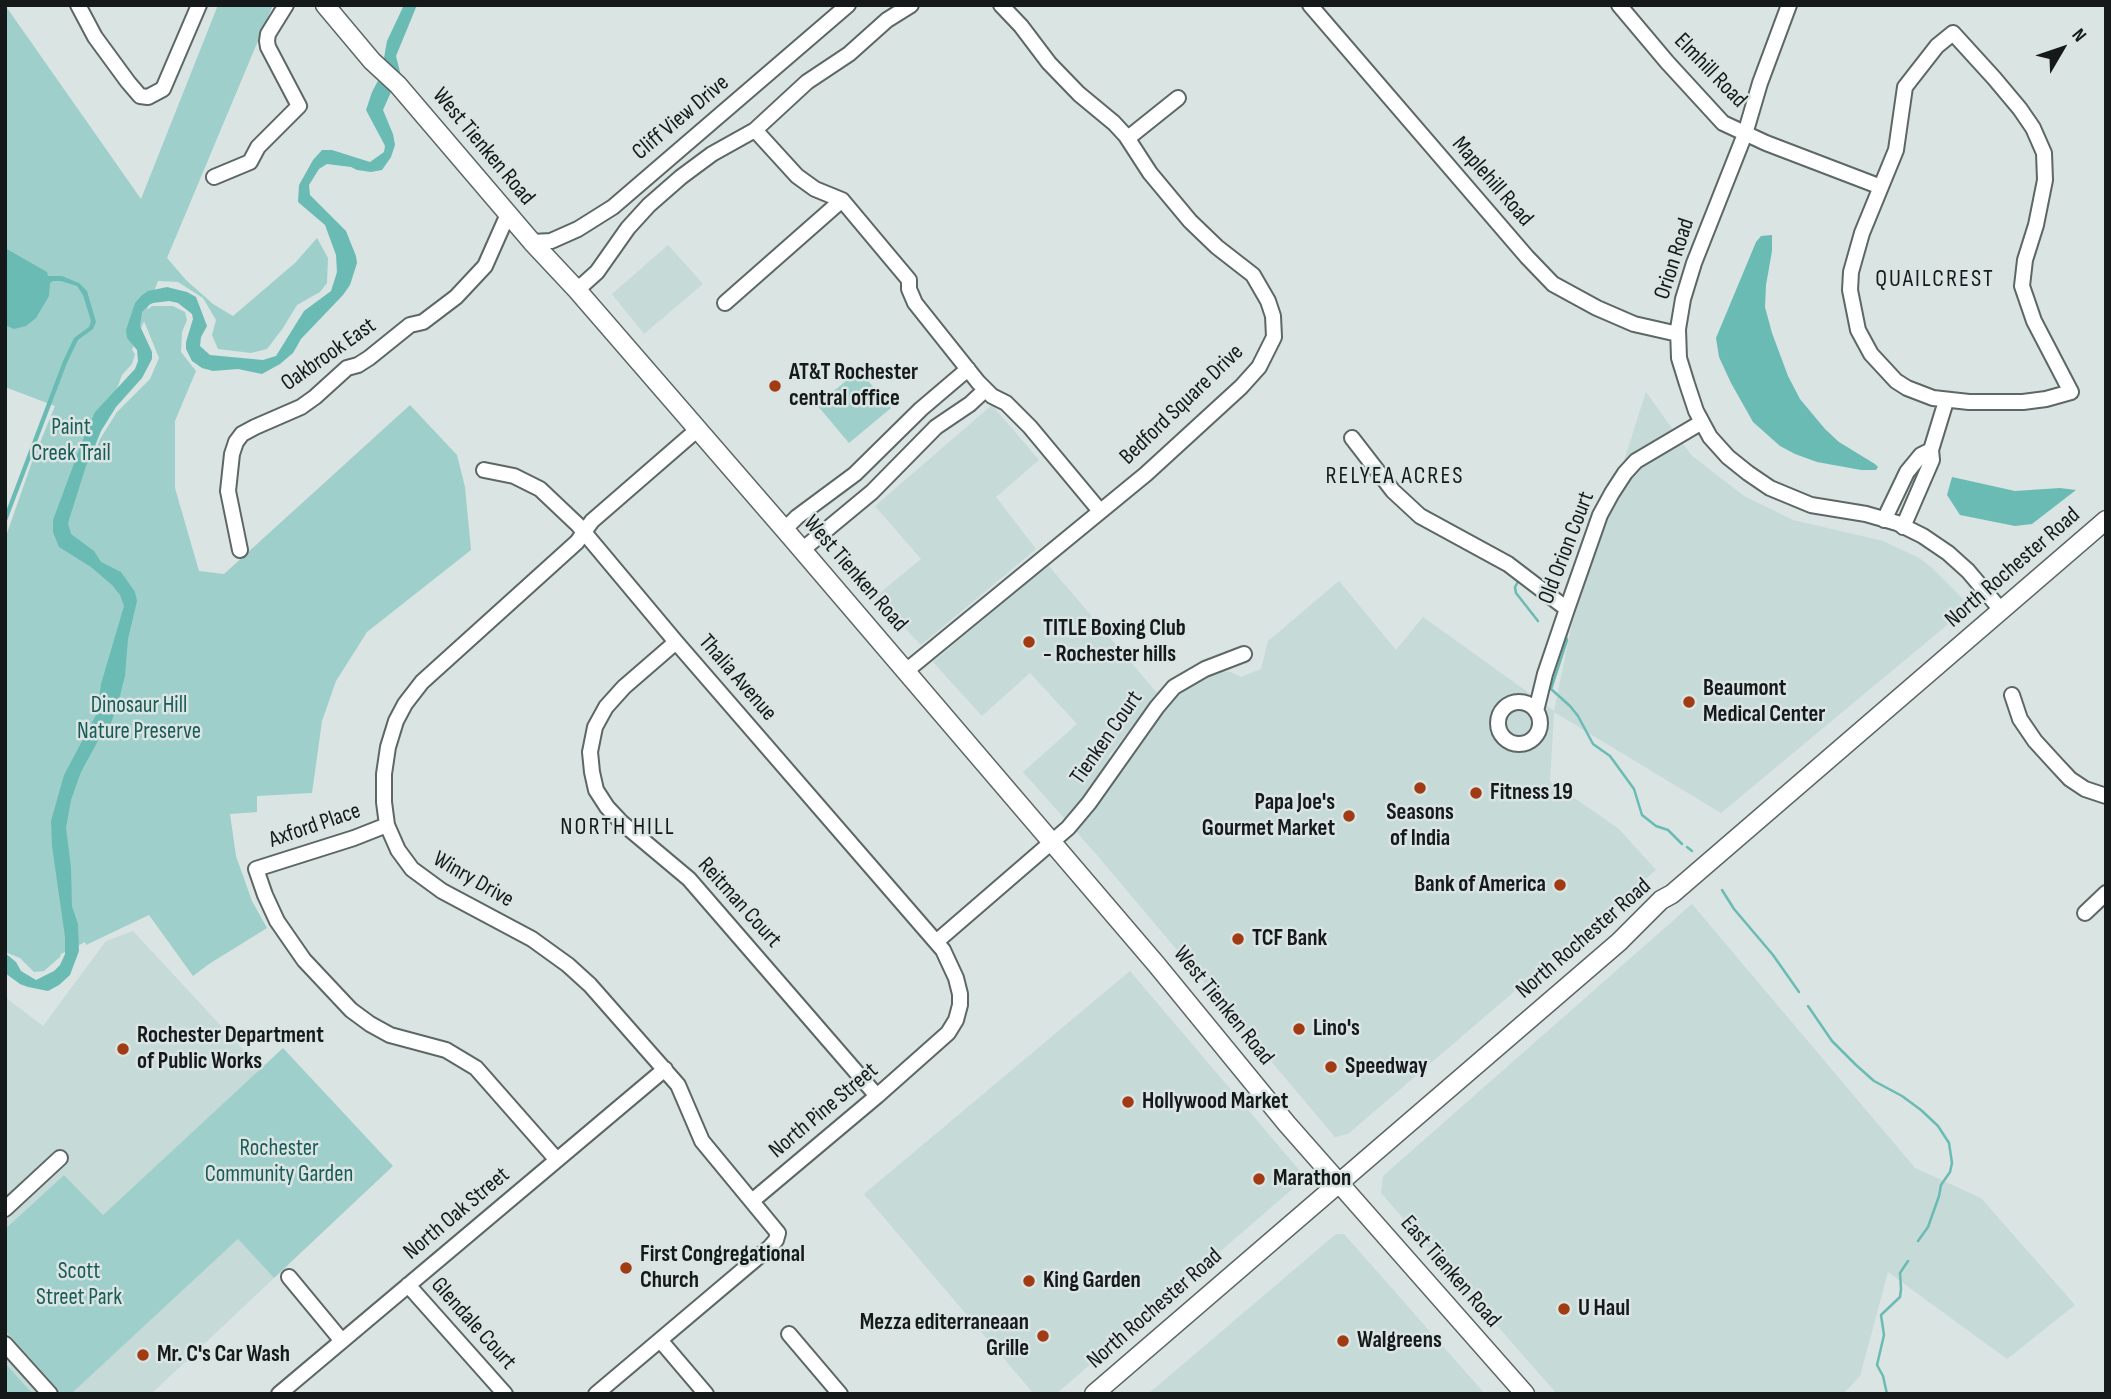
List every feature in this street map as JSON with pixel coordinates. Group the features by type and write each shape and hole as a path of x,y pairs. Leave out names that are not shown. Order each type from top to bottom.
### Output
{"main road":[{"name":"West Tienken Road","path":"326,5 372,61 398,85 508,215 698,429 1053,841 1339,1183"},
{"name":"North Rochester Road","path":"1094,1394 1619,942 1661,900 1672,894 2106,520"},
{"name":"East Tienken Road","path":"1339,1183 1525,1394"}],"street":[{"path":"78,5 95,37 128,82 140,96 148,97 163,89 199,5"},
{"path":"214,177 250,162 258,147 299,106 267,41 268,34 286,5"},
{"name":"Cliff View Drive","path":"532,242 551,241 578,229 613,207 848,5"},
{"path":"576,290 597,272 628,228 649,205 712,154 755,130 807,82 849,54 887,20 911,5"},
{"name":"Bedford Square Drive","path":"906,671 1146,474 1241,387 1259,367 1274,337 1273,316 1268,301 1253,275 1217,247 1190,221 1150,173 1128,138 1049,63 1001,5"},
{"name":"Maplehill Road","path":"1311,5 1518,247 1553,284 1634,324 1678,334"},
{"name":"Elmhill Road","path":"1619,5 1723,123 1881,187"},
{"name":"Orion Road","path":"1790,5 1683,299 1678,334 1679,358 1696,411 1710,437 1728,457 1770,488 1811,505 1866,514 1923,536 1968,571 2001,610"},
{"path":"1953,33 2020,109 2041,145 2046,166 2045,180 2036,225 2025,260 2022,286 2034,321 2071,392 2023,402 1946,401 1920,394 1896,381 1871,354 1858,330 1850,290 1851,272 1862,233 1881,187 1896,149 1905,87 1937,46 1953,33"},
{"path":"1128,138 1178,98"},
{"path":"755,130 797,176 815,189 842,200 909,280 909,289 915,303 985,390 1006,403 1030,427 1100,511"},
{"path":"724,303 842,200"},
{"name":"Oakbrook East","path":"240,550 228,491 232,454 242,434 300,407 347,368 359,365 410,325 423,323 456,297 485,266 508,215"},
{"path":"784,530 797,517 855,474 921,409 968,369"},
{"path":"802,550 872,492 936,427 970,404 985,390"},
{"path":"1903,527 1932,460 1931,450 1946,401"},
{"name":"Old Orion Court","path":"1529,707 1541,690 1600,515 1625,473 1648,453 1702,422"},
{"name":"Winry Drive","path":"698,429 592,521 577,542 422,682 396,721 388,747 384,788 387,825 398,850 412,869 442,891 532,939 568,965 607,1003 678,1084 702,1141 752,1201"},
{"path":"1352,438 1387,483 1420,516 1508,564 1567,609"},
{"path":"1884,520 1906,472 1921,455 1931,450"},
{"name":"Thalia Avenue","path":"484,470 514,476 540,489 584,531 676,642 936,942"},
{"name":"Reitman Court","path":"676,642 624,687 606,707 595,727 590,752 596,790 621,822 689,879 877,1096"},
{"name":"Tienken Court","path":"1053,841 1089,803 1157,706 1174,687 1205,669 1244,654"},
{"path":"2012,695 2020,719 2056,764 2070,779 2085,789 2106,796"},
{"name":"Axford Place","path":"387,825 256,869 277,921 304,960 351,1010 390,1035 446,1050 476,1068 557,1160"},
{"path":"936,942 1053,841"},
{"path":"2085,913 2106,893"},
{"name":"North Pine Street","path":"752,1201 948,1033 956,1020 961,994 951,963 936,942"},
{"name":"North Oak Street","path":"279,1394 665,1069"},
{"path":"5,1209 60,1158"},
{"path":"596,1394 776,1240 778,1233 752,1201"},
{"path":"289,1277 342,1341"},
{"name":"Glendale Court","path":"408,1285 505,1394"},
{"path":"789,1334 840,1394"},
{"path":"660,1340 706,1394"},
{"path":"5,1344 50,1394"}],"shaded area":[{"path":"404,5 417,5 396,56 401,76 383,110 395,145 391,157 382,170 371,172 327,164 319,169 309,185 310,195 346,231 356,256 357,263 350,285 343,295 301,339 293,353 262,374 238,369 213,371 192,361 186,349 186,342 192,314 178,303 153,303 142,312 140,326 152,352 152,359 142,378 116,407 101,431 86,466 68,523 71,534 94,551 101,562 121,572 135,592 137,601 128,639 125,676 117,707 111,723 81,772 71,800 66,828 72,906 78,924 79,951 70,975 59,985 48,991 20,984 5,973 5,953 16,962 21,971 36,980 54,971 65,954 51,821 64,775 97,713 101,684 124,606 112,585 91,567 59,547 53,532 53,520 95,412 135,369 138,361 137,350 127,338 126,330 135,303 148,291 167,287 187,292 196,297 207,326 200,346 210,355 263,360 276,356 304,311 331,291 337,272 336,255 325,225 298,202 299,185 322,150 332,150 370,162 384,152 385,146 366,110 381,75 387,41"},
{"path":"1772,235 1765,307 1788,376 1800,399 1825,429 1839,442 1875,464 1878,467 1876,470 1817,462 1780,446 1753,422 1719,357 1716,338 1756,242 1761,236"},
{"path":"668,245 703,284 644,334 612,294"},
{"path":"5,248 47,272 48,276 62,276 79,283 87,291 96,322 93,329 78,340 67,363 5,526 5,514 63,361 74,338 89,327 91,321 83,295 77,286 53,281 50,283 49,296 36,318 26,326 14,329 5,325"},
{"path":"1646,392 1691,455 1744,496 1793,520 1883,541 1919,558 1970,606 1721,813 1554,712 1550,781 1619,829 1656,870 1348,1134 1335,1137 1096,854 1023,772 1077,724 1030,673 982,716 933,662 1048,565 1158,694 1108,757 1123,771 1171,702 1191,684 1220,671 1241,677 1261,669 1268,641 1339,581 1396,650 1423,617 1554,711 1572,623"},
{"path":"992,405 1039,460 996,497 1036,549 921,645 875,597 921,559 875,506"},
{"path":"1952,477 2015,491 2060,488 2076,490 2032,524 2015,526 1960,515 1947,495"},
{"path":"1692,904 1915,1168 1981,1198 2075,1305 2007,1359 1888,1272 1860,1376 1843,1394 1557,1394 1381,1193 1383,1176"},
{"path":"133,931 261,1069 103,1215 64,1175 5,1229 5,997 43,1026 106,941"},
{"path":"1130,971 1300,1171 1298,1184 1056,1394 1034,1394 864,1194"},
{"path":"1336,1234 1344,1234 1485,1394 1148,1394"},
{"path":"238,1239 274,1278 151,1394 71,1394"},
{"path":"5,1330 60,1392 65,1394 33,1394 5,1363"}],"green space":[{"name":"Dinosaur Hill Nature Preserve","path":"5,5 141,199 218,5 273,5 167,258 186,280 213,304 233,316 295,263 317,238 328,258 327,283 320,292 297,305 267,349 251,353 218,349 212,335 216,320 203,298 178,282 158,281 147,310 152,306 173,306 185,312 187,320 182,332 181,352 196,371 175,421 175,488 199,571 224,574 410,405 457,455 465,487 471,550 367,632 336,681 322,721 312,793 257,796 257,812 230,814 236,856 252,901 267,928 193,976 149,915 61,954 44,971 34,972 20,958 5,952 5,539 55,406 5,387","holes":["144,321 159,358 150,379 117,412 100,439 93,457 122,375 132,364 135,354 132,350"]},
{"path":"859,370 891,408 849,443 817,405"},
{"path":"283,1048 393,1166 274,1278 238,1239 71,1394 60,1392 5,1330 5,1229 64,1175 103,1215"},
{"path":"5,1363 33,1394 5,1394"}],"waterway":[{"path":"1519,580 1515,587 1516,593 1538,621"},
{"path":"1566,637 1551,689 1570,706 1593,744 1610,756 1634,789 1642,815 1656,826 1668,830 1682,844"},
{"path":"1687,847 1692,851"},
{"path":"1722,890 1799,992"},
{"path":"1808,1006 1832,1041 1856,1065 1874,1081 1921,1110 1938,1126 1949,1143 1952,1163 1950,1172 1941,1185 1928,1227 1918,1241"},
{"path":"1887,1394 1877,1365 1884,1335 1881,1315 1900,1297 1900,1273 1908,1261"}],"place":[{"name":"AT&T Rochester central office","path":"775,386"},
{"name":"TITLE Boxing Club - Rochester hills","path":"1029,642"},
{"name":"Beaumont Medical Center","path":"1689,702"},
{"name":"Seasons of India","path":"1420,788"},
{"name":"Fitness 19","path":"1476,793"},
{"name":"Papa Joe's Gourmet Market","path":"1349,816"},
{"name":"Bank of America","path":"1560,885"},
{"name":"TCF Bank","path":"1238,939"},
{"name":"Lino's","path":"1299,1029"},
{"name":"Rochester Department of Public Works","path":"123,1049"},
{"name":"Speedway","path":"1331,1067"},
{"name":"Hollywood Market","path":"1128,1102"},
{"name":"Marathon","path":"1259,1179"},
{"name":"First Congregational Church","path":"626,1268"},
{"name":"King Garden","path":"1029,1281"},
{"name":"U Haul","path":"1564,1309"},
{"name":"Mezza editerraneaan Grille","path":"1043,1336"},
{"name":"Walgreens","path":"1343,1341"},
{"name":"Mr. C's Car Wash","path":"143,1355"}],"district":[{"name":"QUAILCREST","path":"1935,280"},
{"name":"RELYEA ACRES","path":"1395,477"},
{"name":"NORTH HILL","path":"618,828"}],"park label":[{"name":"Paint Creek Trail","path":"71,441"},
{"name":"Rochester Community Garden","path":"279,1162"},
{"name":"Scott Street Park","path":"79,1285"}]}
